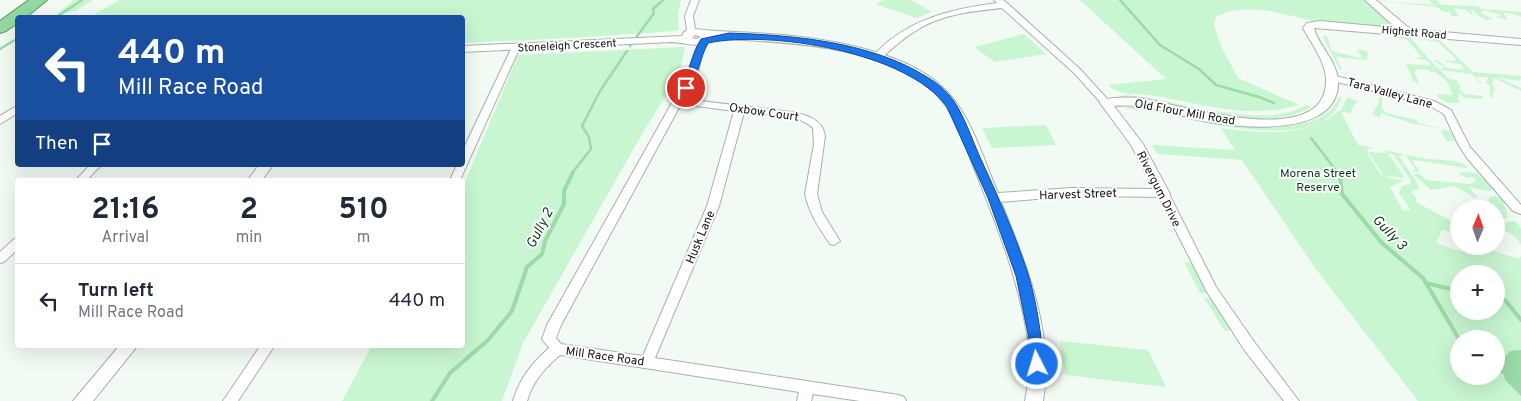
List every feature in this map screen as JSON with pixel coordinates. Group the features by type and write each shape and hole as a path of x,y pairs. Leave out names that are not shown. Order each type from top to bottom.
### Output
{"highway":[{"path":"0,12 18,0"},
{"path":"18,15 39,0"},
{"path":"0,28 15,17"}],"street":[{"path":"695,0 691,9 690,21 691,29 696,39"},
{"path":"1370,0 1406,32"},
{"path":"877,57 914,28 934,18 1001,2"},
{"name":"Rivergum Drive","path":"1001,2 1077,71 1106,103 1136,144 1211,290 1247,342 1292,401"},
{"name":"Highett Road","path":"1332,78 1308,28 1311,26 1320,24 1521,42"},
{"name":"Stoneleigh Crescent","path":"465,49 729,36 803,40 877,57 900,66 925,80 944,95 961,122 993,198 1022,276 1034,334 1038,379 1046,401"},
{"name":"Mill Race Road","path":"696,39 692,76 554,325 549,339 557,349 899,401"},
{"path":"465,158 516,47"},
{"name":"Old Flour Mill Road","path":"1106,103 1143,102 1221,120 1249,122 1288,121 1312,114 1328,101 1331,94 1332,78"},
{"name":"Tara Valley Lane","path":"1332,78 1444,108 1450,114 1458,137 1475,162 1518,210"},
{"name":"Oxbow Court","path":"679,101 792,115 804,118 814,124 818,130 819,140 811,194 812,201 817,214 834,240"},
{"name":"Husk Lane","path":"647,362 713,206 740,108"},
{"path":"0,121 15,110"},
{"path":"83,178 94,167"},
{"path":"257,178 265,167"},
{"name":"Harvest Street","path":"993,198 1071,192 1163,194"},
{"path":"0,259 15,245"},
{"path":"82,401 127,348"},
{"path":"230,401 266,348"},
{"path":"520,401 526,380 537,366 557,349"},
{"name":"Stoneleigh Crescent","path":"1034,401 1038,379"},
{"path":"804,401 807,386"}],"green space":[{"path":"74,0 93,0 75,11 56,15"},
{"path":"119,0 681,0 678,14 679,28 676,31 465,43 465,15 93,15"},
{"path":"884,0 911,0 932,12 917,18 876,4"},
{"path":"1080,0 1365,0 1389,23 1384,27 1331,23 1252,9 1228,12 1216,17 1214,26 1222,48 1238,78 1299,105 1280,109 1244,111 1155,96 1124,93 1113,89 1108,85 1166,79"},
{"path":"1429,0 1436,0 1442,5 1477,6 1483,9 1521,12 1521,17 1503,13 1508,20 1496,17 1501,15 1484,10 1480,13 1493,19 1486,20 1477,15 1473,10 1470,10 1473,14 1471,15 1466,10 1454,8 1459,16 1451,16 1450,12 1444,12 1436,7 1383,1 1434,5"},
{"path":"1024,34 1046,54 995,62 974,47"},
{"path":"1322,35 1327,36 1332,51 1360,58 1362,57 1358,51 1359,49 1368,52 1367,60 1336,57 1342,70 1340,70"},
{"path":"1390,36 1411,38 1437,68 1443,69 1444,67 1433,60 1438,60 1447,68 1465,70 1460,64 1442,61 1455,61 1456,59 1438,42 1419,39 1440,40 1473,72 1521,76 1520,81 1497,77 1521,88 1521,91 1494,78 1492,84 1495,89 1492,94 1494,96 1490,98 1490,85 1486,83 1488,77 1476,77 1482,83 1480,83 1472,74 1440,70 1449,79 1456,80 1461,87 1459,88 1465,94 1483,96 1482,99 1465,98 1459,92 1459,98 1457,99 1461,102 1450,103 1444,101 1436,94 1452,95 1448,83 1435,72 1416,69 1415,74 1420,84 1397,73 1413,80 1406,64 1431,66 1428,61 1415,58 1422,57 1407,40"},
{"path":"683,47 685,49 678,77 645,129 523,343 502,401 342,401 370,348 465,348 465,182 518,55"},
{"path":"1125,95 1243,114 1267,115 1288,112 1306,105 1311,107 1295,114 1276,118 1255,118 1212,113 1154,100 1116,98"},
{"path":"1339,97 1342,98 1340,103 1329,117 1313,125 1293,130 1245,129 1195,121 1152,111 1125,108 1133,106 1149,107 1226,124 1272,127 1294,125 1314,120 1329,111"},
{"name":"Morena Street Reserve","path":"1347,97 1357,101 1350,113 1341,112 1358,145 1375,148 1368,149 1367,152 1377,170 1384,176 1368,152 1387,153 1382,150 1404,154 1399,156 1416,180 1419,188 1411,192 1416,197 1416,202 1450,220 1450,233 1443,229 1436,242 1450,248 1450,255 1505,254 1519,259 1521,256 1521,401 1418,401 1315,268 1242,160 1157,154 1152,145 1235,150 1221,128 1267,132 1298,130 1326,120 1338,111 1341,111","holes":["1388,153 1394,155 1411,181 1411,184 1402,186 1399,193 1411,210 1403,211 1390,187 1404,180 1384,176 1405,178"]},
{"path":"1379,97 1382,97 1382,109 1386,113 1417,120 1417,123 1450,131 1456,141 1446,141 1441,132 1444,130 1411,123 1381,113 1380,118 1372,114 1379,103"},
{"path":"1046,125 1056,145 992,148 982,128"},
{"path":"1405,155 1453,161 1467,166 1466,168 1412,160 1420,172 1411,171 1415,169"},
{"path":"1458,173 1477,173 1496,190 1486,191 1469,187 1477,197 1475,198 1455,186 1431,190 1413,174 1420,174 1427,180 1469,184 1475,182 1475,178 1467,178"},
{"path":"1495,196 1503,200 1489,200 1489,197"},
{"path":"1505,206 1507,212 1507,218 1505,218"},
{"path":"1505,222 1517,222 1521,229 1521,245 1516,238 1505,232"},
{"path":"1184,262 1192,263 1208,293 1200,293"},
{"path":"1204,298 1212,299 1232,330 1225,331"},
{"path":"1060,341 1148,350 1166,387 1065,375"}],"shaded area":[{"path":"1521,350 1521,396 1505,380 1505,357 1510,351"}],"waterway":[{"path":"60,15 82,0"},
{"name":"Gully 2","path":"630,46 654,13 653,9 663,0"},
{"name":"Gully 3","path":"1120,0 1160,45 1199,69 1216,85 1274,103"},
{"path":"0,49 15,40"},
{"name":"Gully 2","path":"572,173 591,149 589,137 582,126 600,91 627,51"},
{"name":"Gully 3","path":"1311,138 1338,173"},
{"name":"Gully 2","path":"432,401 450,373 488,340 512,311 527,267 542,254 545,241 564,204 564,191 573,172"},
{"name":"Gully 3","path":"1337,172 1340,176 1342,194 1382,243 1423,278 1454,330"},
{"path":"1426,283 1450,289"},
{"path":"1505,300 1521,320"}],"route":[{"path":"686,88 704,41 722,36 803,40 831,46 877,57 900,66 925,80 944,95 952,106 961,122 993,198 1022,276 1034,334 1037,364"}]}
